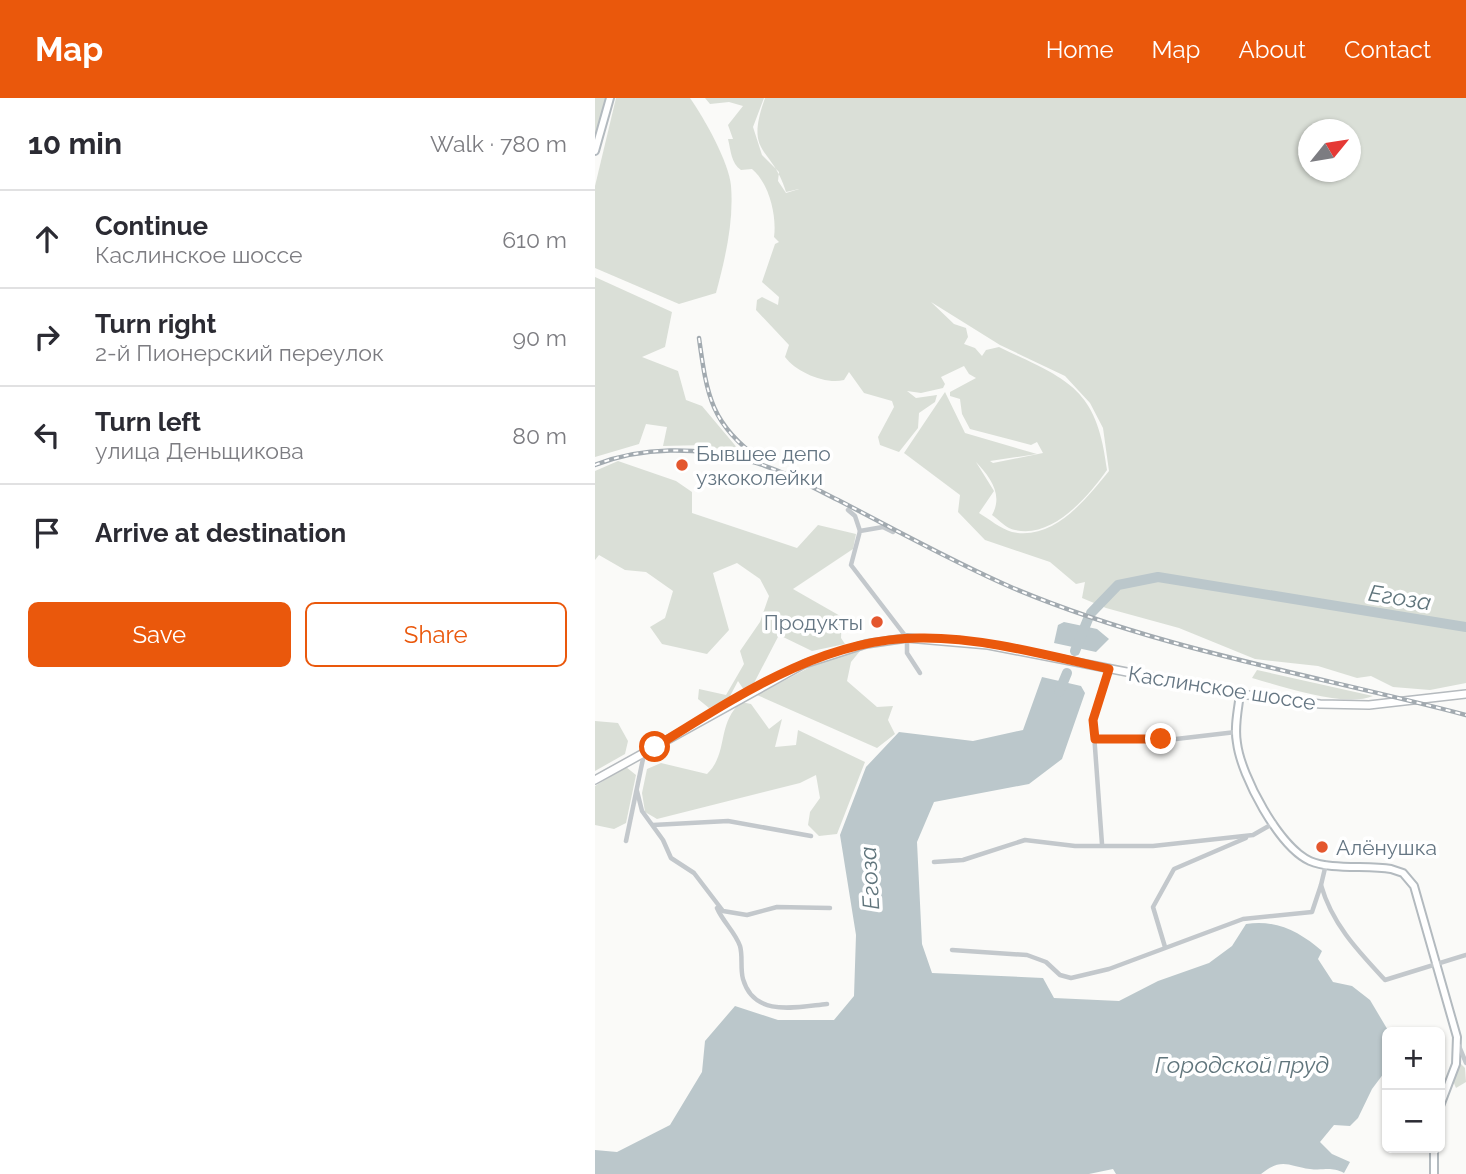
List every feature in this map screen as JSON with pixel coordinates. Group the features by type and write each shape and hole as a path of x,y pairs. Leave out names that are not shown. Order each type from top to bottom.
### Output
{"main road":[{"name":"Каслинское шоссе","path":"595,780 804,664 866,644 907,638 988,645 1240,694 1357,705 1466,694"}],"street":[{"path":"595,151 610,98"},
{"path":"848,510 855,516 860,531 851,565 907,638 907,653 920,673"},
{"path":"860,531 883,527 893,532"},
{"path":"1102,845 1093,720 1109,669"},
{"path":"1240,694 1236,732 1244,772 1274,823 1297,851 1311,861 1378,866 1402,873 1417,894 1458,1045 1466,1063"},
{"path":"1176,739 1236,732"},
{"path":"1095,739 1161,739"},
{"path":"626,841 644,753"},
{"path":"637,791 642,811 671,858 694,873 716,904 724,925 740,946 743,979 761,1003 779,1009 827,1004"},
{"path":"652,825 728,821 811,836"},
{"path":"1165,947 1153,907 1174,869 1253,835 1274,823"},
{"path":"934,862 963,860 1025,840 1075,846 1153,846 1253,835"},
{"path":"952,950 1027,955 1046,962 1060,975 1071,978 1109,969 1243,919 1312,912 1326,863"},
{"path":"1321,885 1328,910 1355,948 1385,980 1466,955"},
{"path":"716,904 733,915 777,908 830,908"},
{"path":"1445,1093 1456,1064 1458,1045"},
{"path":"1434,1153 1434,1174"}],"shaded area":[{"path":"595,98 606,98 595,137"},
{"path":"616,98 690,98 715,140 726,165 732,200 728,240 716,293 679,304 595,268 595,186"},
{"path":"705,98 764,98 753,127 762,155 775,168 762,150 757,131 765,98 1466,98 1466,683 1430,690 1393,687 1371,676 1357,678 1318,666 1255,659 1179,628 1106,608 1082,598 1085,582 1076,584 1050,562 985,540 958,512 960,495 904,453 945,392 965,433 1037,454 990,461 993,463 1043,453 1037,442 1031,445 970,429 962,414 960,399 950,396 950,392 976,378 969,374 964,366 941,377 945,384 943,388 921,393 907,391 916,398 937,395 935,402 919,413 918,428 899,452 880,445 878,437 894,407 892,401 864,393 849,372 844,380 820,379 796,368 785,357 789,345 756,310 757,300 762,297 778,305 779,297 762,282 775,244 779,242 774,237 773,210 758,175 752,169 741,170 735,164 728,139 733,139 728,125 743,106 729,102 710,104","holes":["779,174 786,192 799,189 786,193 778,181","931,302 1000,345 1065,376 1090,403 1103,428 1109,471 1090,494 1068,515 1042,530 1027,533 1012,532 979,513 994,491 976,462 990,479 996,493 992,515 1012,529 1029,531 1042,528 1068,514 1107,470 1096,420 1087,403 1075,390 1044,368 999,347 986,350 982,356 975,348 964,344 968,337 966,328 954,324"]},
{"path":"595,277 672,312 665,347 642,357 678,371 686,400 702,406 744,456 705,445 663,446 667,427 646,424 639,444 595,457"},
{"path":"618,461 676,481 692,492 692,513 797,548 818,525 856,534 853,549 793,589 842,617 841,638 845,644 812,651 779,635 753,685 744,690 738,681 729,698 709,708 698,699 699,689 726,695 744,664 740,651 760,622 769,596 760,579 737,563 713,573 729,630 707,654 662,644 650,627 665,618 673,591 646,572 625,570 599,555 595,560 595,471"},
{"path":"860,651 851,662 847,681 877,707 893,706 888,720 895,734 877,748 757,695 833,655"},
{"path":"1257,670 1373,696 1361,699 1330,698 1252,678"},
{"path":"741,702 751,704 769,729 782,719 775,747 796,745 798,730 865,762 837,834 819,836 808,825 810,812 820,798 816,775 800,783 657,819 645,812 642,793 647,769 661,763 707,774 718,757 728,720"},
{"path":"595,721 618,723 628,741 625,754 595,771"},
{"path":"626,767 636,775 626,823 614,829 595,825 595,786"},
{"path":"1461,1064 1465,1068 1466,1082 1456,1088 1453,1081"}],"water":[{"path":"1064,622 1097,629 1109,639 1096,652 1054,643 1058,625"},
{"name":"Городской пруд","path":"1042,677 1081,686 1085,693 1062,759 1029,784 934,802 917,842 922,944 932,973 1043,978 1054,998 1119,1001 1158,981 1209,963 1232,946 1246,924 1267,923 1296,933 1322,951 1318,959 1333,982 1352,986 1370,1000 1386,1027 1382,1027 1382,1076 1372,1089 1358,1118 1350,1126 1334,1125 1320,1142 1332,1154 1350,1162 1344,1173 1280,1164 1261,1174 1116,1174 1113,1169 1089,1174 595,1174 595,1150 617,1152 670,1125 702,1072 705,1041 735,1006 778,1020 834,1020 854,996 856,935 840,835 866,767 899,732 973,741 1023,730"}],"waterway":[{"name":"Егоза","path":"1091,613 1118,585 1158,577 1466,627"},
{"name":"Егоза","path":"1075,651 1088,619"},
{"name":"Егоза","path":"1059,692 1067,673"}],"railway":[{"path":"699,338 705,377 714,408 731,434 761,460"},
{"path":"595,465 632,454 670,450 708,453 758,463 804,483 991,578 1068,609 1180,644 1466,715"}],"place":[{"name":"Бывшее депо узкоколейки","path":"682,465"},
{"name":"Продукты","path":"877,622"},
{"name":"Алёнушка","path":"1322,847"}],"route":[{"path":"655,747 702,718 804,664 834,652 907,638 964,641 1109,669 1106,686 1093,720 1095,739 1161,739"}]}
